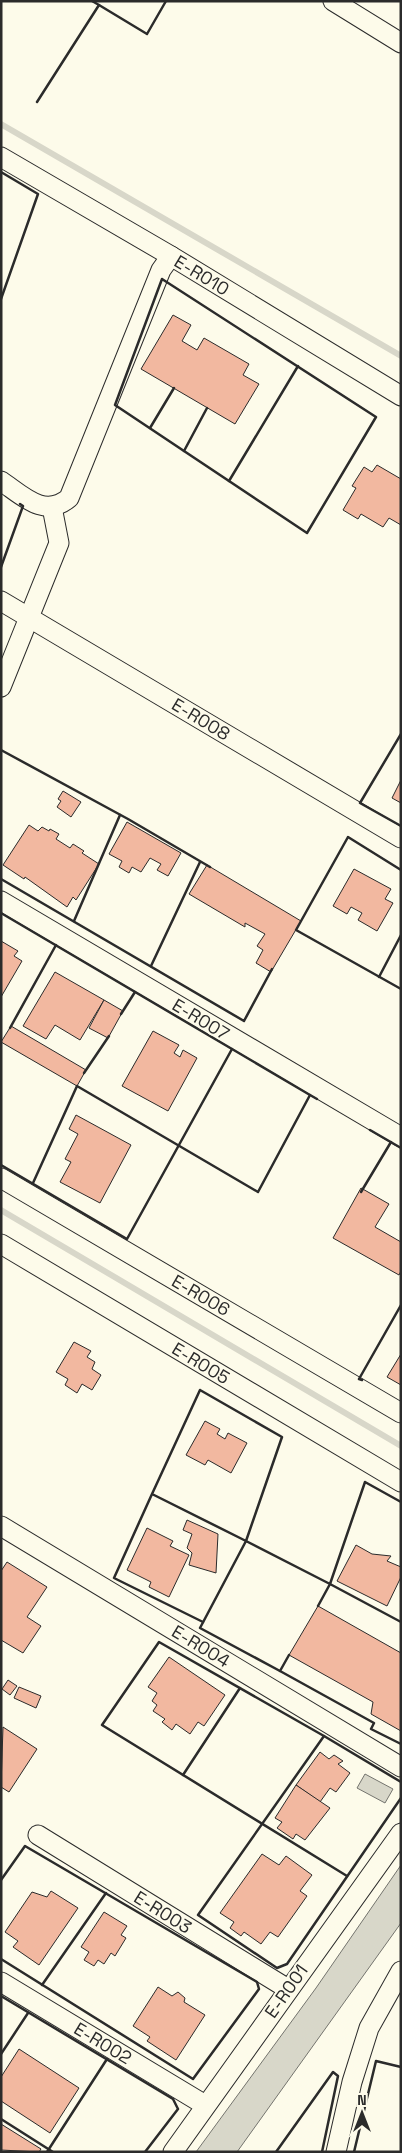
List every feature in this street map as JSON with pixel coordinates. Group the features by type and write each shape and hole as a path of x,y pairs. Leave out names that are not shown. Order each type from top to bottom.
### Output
{"street":[{"path":"333,1 401,43"},
{"name":"E-R010","path":"1,157 171,256 401,396"},
{"path":"1,481 39,507 52,507 69,498 158,277 171,256"},
{"path":"1,687 59,543 52,507"},
{"name":"E-R008","path":"1,602 401,838"},
{"name":"E-R007","path":"1,901 401,1137"},
{"name":"E-R006","path":"1,1178 401,1413"},
{"name":"E-R005","path":"1,1244 401,1482"},
{"name":"E-R004","path":"1,1526 401,1767"},
{"name":"E-R001","path":"173,2152 205,2104 401,1833"},
{"name":"E-R003","path":"38,1835 288,1989"},
{"path":"336,2152 352,2082 369,2028 401,1971"},
{"name":"E-R002","path":"1,1982 205,2104"}],"shaded area":[{"path":"365,1774 393,1789 385,1803 357,1788"},
{"path":"401,1865 401,1923 237,2152 196,2152 316,1988"}],"building":[{"path":"173,315 191,325 182,341 197,350 204,338 249,364 243,375 259,384 235,424 141,369"},
{"path":"377,465 401,479 401,525 389,518 383,527 361,514 358,519 343,510 356,488 352,486 364,467 372,472"},
{"path":"401,780 401,803 392,798"},
{"path":"63,791 81,802 71,817 57,807 61,801 58,799"},
{"path":"127,822 181,853 168,876 157,870 161,864 150,858 141,872 132,867 129,873 119,867 122,861 109,854"},
{"path":"29,825 38,831 42,827 59,834 56,839 70,848 73,844 84,851 82,853 99,864 76,900 73,897 67,907 25,877 24,879 3,865"},
{"path":"207,865 301,921 271,972 256,963 263,950 257,946 265,934 245,923 245,927 189,894"},
{"path":"354,869 391,889 385,899 393,903 377,931 358,920 362,913 351,907 347,914 333,906"},
{"path":"1,941 18,951 14,956 22,961 1,997"},
{"path":"55,972 104,1000 80,1040 55,1025 46,1039 23,1026"},
{"path":"104,1000 123,1011 108,1038 89,1028"},
{"path":"11,1026 86,1070 77,1086 1,1042"},
{"path":"153,1031 179,1045 174,1053 180,1057 183,1050 197,1058 168,1111 122,1086"},
{"path":"76,1115 131,1145 100,1203 60,1182 71,1162 65,1159 78,1134 69,1129"},
{"path":"361,1188 389,1204 375,1227 401,1242 401,1271 399,1275 333,1238"},
{"path":"74,1342 91,1351 87,1357 95,1362 92,1369 101,1375 92,1390 82,1384 77,1393 65,1385 68,1379 56,1372"},
{"path":"401,1354 401,1385 387,1377"},
{"path":"205,1421 220,1429 217,1434 225,1439 228,1433 247,1443 231,1473 208,1460 205,1465 186,1455"},
{"path":"187,1520 218,1534 216,1573 189,1565 192,1553 187,1548 192,1534 183,1530"},
{"path":"147,1528 173,1541 170,1546 189,1555 169,1597 149,1587 151,1582 127,1570"},
{"path":"356,1545 372,1554 391,1556 387,1561 401,1567 401,1577 387,1606 337,1581"},
{"path":"7,1562 47,1587 27,1617 41,1626 23,1653 1,1640 1,1571"},
{"path":"318,1606 401,1653 401,1731 371,1714 373,1702 289,1655"},
{"path":"169,1657 225,1695 204,1726 198,1722 190,1734 176,1724 172,1730 162,1722 165,1719 153,1711 157,1705 152,1701 157,1693 148,1687"},
{"path":"8,1680 17,1686 10,1695 2,1689"},
{"path":"19,1687 41,1696 36,1708 14,1698"},
{"path":"3,1727 37,1749 9,1792 1,1787"},
{"path":"320,1752 329,1759 334,1755 343,1761 338,1764 350,1773 336,1792 330,1788 320,1802 296,1785"},
{"path":"296,1785 330,1808 305,1840 296,1834 293,1839 277,1828 282,1822 275,1818"},
{"path":"262,1854 279,1865 286,1856 312,1875 300,1891 307,1896 278,1937 270,1932 261,1944 244,1932 241,1936 230,1928 234,1922 220,1913"},
{"path":"51,1891 78,1908 39,1965 13,1947 18,1941 5,1932 32,1892 47,1897"},
{"path":"104,1912 127,1926 121,1935 126,1938 115,1956 111,1953 104,1964 98,1960 94,1966 84,1960 89,1952 81,1947"},
{"path":"158,1987 172,1996 178,1992 185,1998 184,2002 205,2015 176,2060 147,2041 150,2037 133,2026"},
{"path":"19,2049 79,2088 50,2133 1,2101 1,2077"},
{"path":"1,2124 41,2149 39,2152 1,2150"}],"waterway":[{"path":"1,124 401,356"},
{"path":"1,1210 401,1446"}],"wall":[{"path":"92,1 99,5"},
{"path":"37,102 99,5 147,34 166,1"},
{"path":"1,172 38,194 1,299"},
{"path":"162,279 376,417 307,533 115,405 162,279"},
{"path":"229,481 298,366"},
{"path":"150,428 174,388"},
{"path":"184,451 207,408"},
{"path":"1,567 23,506 20,504"},
{"path":"401,734 360,803 401,826"},
{"path":"1,750 128,819 210,867"},
{"path":"74,921 120,815"},
{"path":"401,870 348,837 296,930 401,989"},
{"path":"151,966 200,862"},
{"path":"1,879 244,1021 272,969"},
{"path":"1,913 232,1049 127,1239 1,1165"},
{"path":"379,977 401,935"},
{"path":"10,1028 56,945"},
{"path":"121,1014 135,992"},
{"path":"84,1073 109,1036"},
{"path":"33,1183 77,1086 258,1192 310,1095 232,1049"},
{"path":"310,1095 317,1099"},
{"path":"370,1130 401,1148"},
{"path":"361,1192 391,1142"},
{"path":"362,1380 359,1379 401,1305"},
{"path":"152,1494 200,1390 282,1437 246,1541 152,1494 114,1578 203,1622"},
{"path":"280,1671 200,1628 246,1541 330,1584 365,1482 401,1502"},
{"path":"318,1606 330,1584 401,1622"},
{"path":"324,1736 159,1642 102,1725 347,1876"},
{"path":"289,1655 280,1671 374,1723 371,1729 401,1744"},
{"path":"183,1775 240,1688"},
{"path":"401,1782 324,1736 198,1915 277,1968 287,1964 401,1798"},
{"path":"1,1880 25,1846 257,1982 259,1989 193,2079 1,1959"},
{"path":"42,1985 106,1893"},
{"path":"1,1996 173,2099 178,2109 145,2152"},
{"path":"1,2054 28,2013"},
{"path":"47,2152 107,2059"},
{"path":"354,2152 376,2061 401,2067"},
{"path":"276,2152 333,2072 338,2076 322,2152"},
{"path":"1,2119 53,2152"}]}
